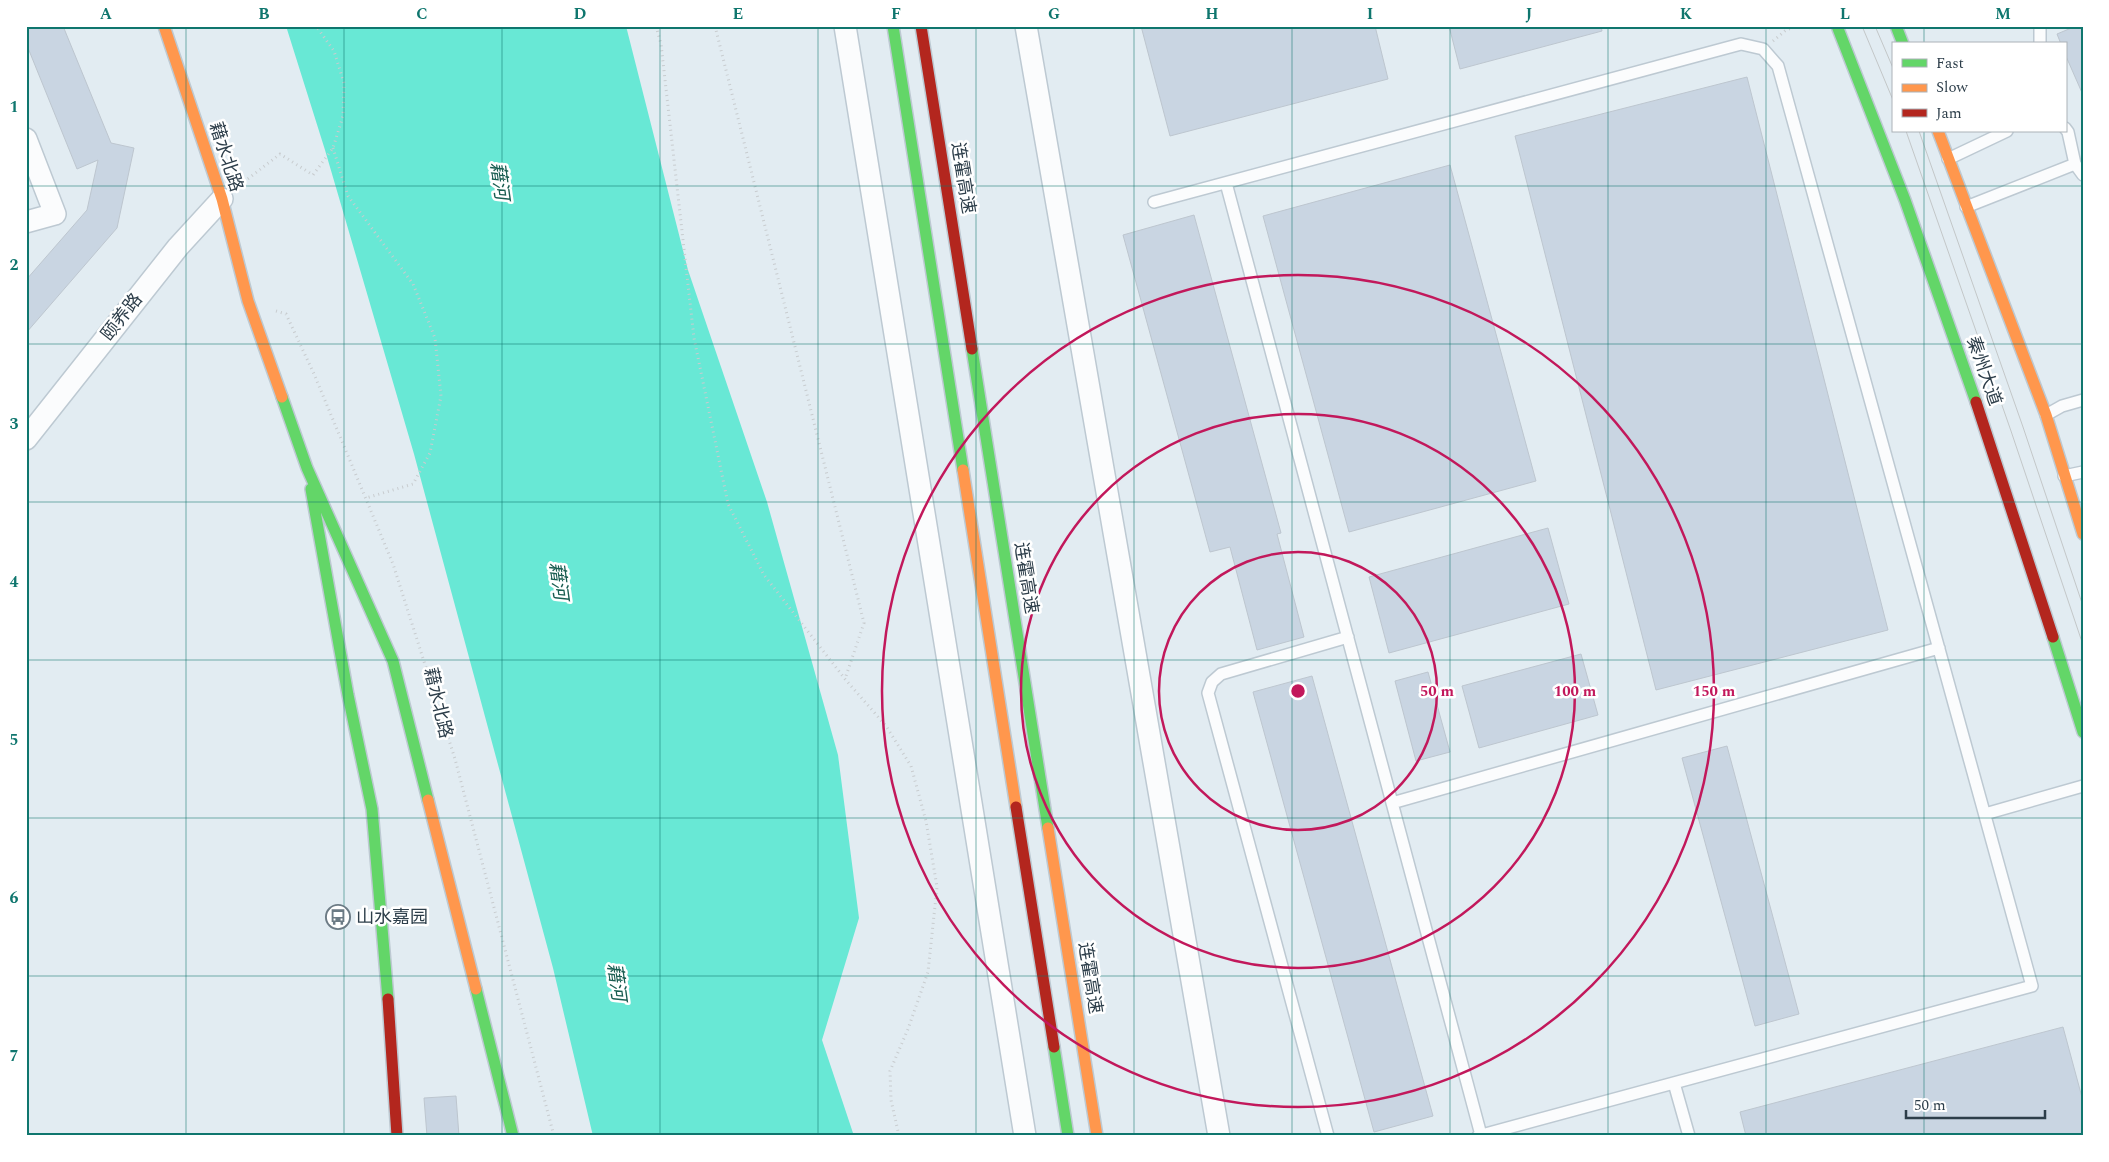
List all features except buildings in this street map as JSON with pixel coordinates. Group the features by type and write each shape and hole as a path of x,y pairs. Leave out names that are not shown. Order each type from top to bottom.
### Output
{"main road":[{"name":"藉水北路","path":"164,26 222,199 248,302 307,468 393,661 513,1136"},
{"path":"894,26 1068,1136"},
{"name":"连霍高速","path":"921,26 1097,1136"},
{"name":"秦州大道","path":"1838,26 1877,121 1986,429 2083,732"},
{"path":"1896,26 1902,42"},
{"path":"1938,132 2046,415 2083,534"},
{"name":"藉水北路","path":"248,302 305,426"},
{"path":"307,468 348,695 372,809 384,939 397,1136"},
{"path":"520,1117 525,1136"}],"street":[{"path":"845,26 1025,1136"},
{"path":"1026,26 1219,1136"},
{"path":"26,139 56,214 26,222"},
{"name":"颐养路","path":"26,439 178,247 222,199"}],"lane":[{"path":"2040,26 2040,42"},
{"path":"1154,202 1740,44 1763,49 1778,66 2032,986 1480,1135 1226,183"},
{"path":"2066,129 2075,164 2083,175"},
{"path":"1948,159 2005,132"},
{"path":"1966,207 2075,164"},
{"path":"2046,415 2062,406 2083,400"},
{"path":"2064,476 2083,472"},
{"path":"1328,1136 1208,693 1212,682 1221,674 1348,637"},
{"path":"1392,803 1939,648"},
{"path":"1985,814 2083,786"},
{"path":"1674,1082 1688,1136"}],"path":[{"path":"222,199 280,154 313,175 333,148 344,116 344,83 334,51 316,26"},
{"path":"656,26 661,44 694,338 728,504 764,575 845,679 886,726 911,766 926,821 937,887 928,972 908,1029 890,1071 891,1100 899,1136"},
{"path":"715,26 864,623 845,679"},
{"path":"1763,49 1786,30 1797,26"},
{"path":"333,148 348,196 413,284 435,338 441,396 430,454 413,484 366,498"}],"water":[{"name":"藉河","path":"286,26 626,26 688,270 767,502 838,755 859,918 822,1040 854,1136 593,1136 553,968 414,454 325,150"}],"tram line":[{"path":"1862,26 1892,98"},
{"path":"1875,26 1892,66"},
{"path":"1906,132 2011,431 2083,645"},
{"path":"1919,132 2023,427 2083,606"}],"traffic: fast":[{"path":"893,26 963,470"},
{"path":"1837,26 1905,200 1976,402"},
{"path":"1896,26 1902,42"},
{"path":"972,349 1048,828"},
{"path":"282,397 307,468 393,661 428,800"},
{"path":"311,489 348,695 372,809 388,999"},
{"path":"2053,637 2083,732"},
{"path":"476,989 513,1136"},
{"path":"1054,1047 1068,1136"}],"traffic: slow":[{"path":"164,26 222,199 248,301 282,397"},
{"path":"1938,132 2046,415 2083,534"},
{"path":"963,470 1016,807"},
{"path":"428,800 476,989"},
{"path":"1048,828 1097,1136"}],"traffic: jam":[{"path":"921,26 972,349"},
{"path":"1976,402 2053,637"},
{"path":"1016,807 1054,1047"},
{"path":"388,999 397,1136"}],"place":[{"name":"山水嘉园","path":"338,917"}]}
